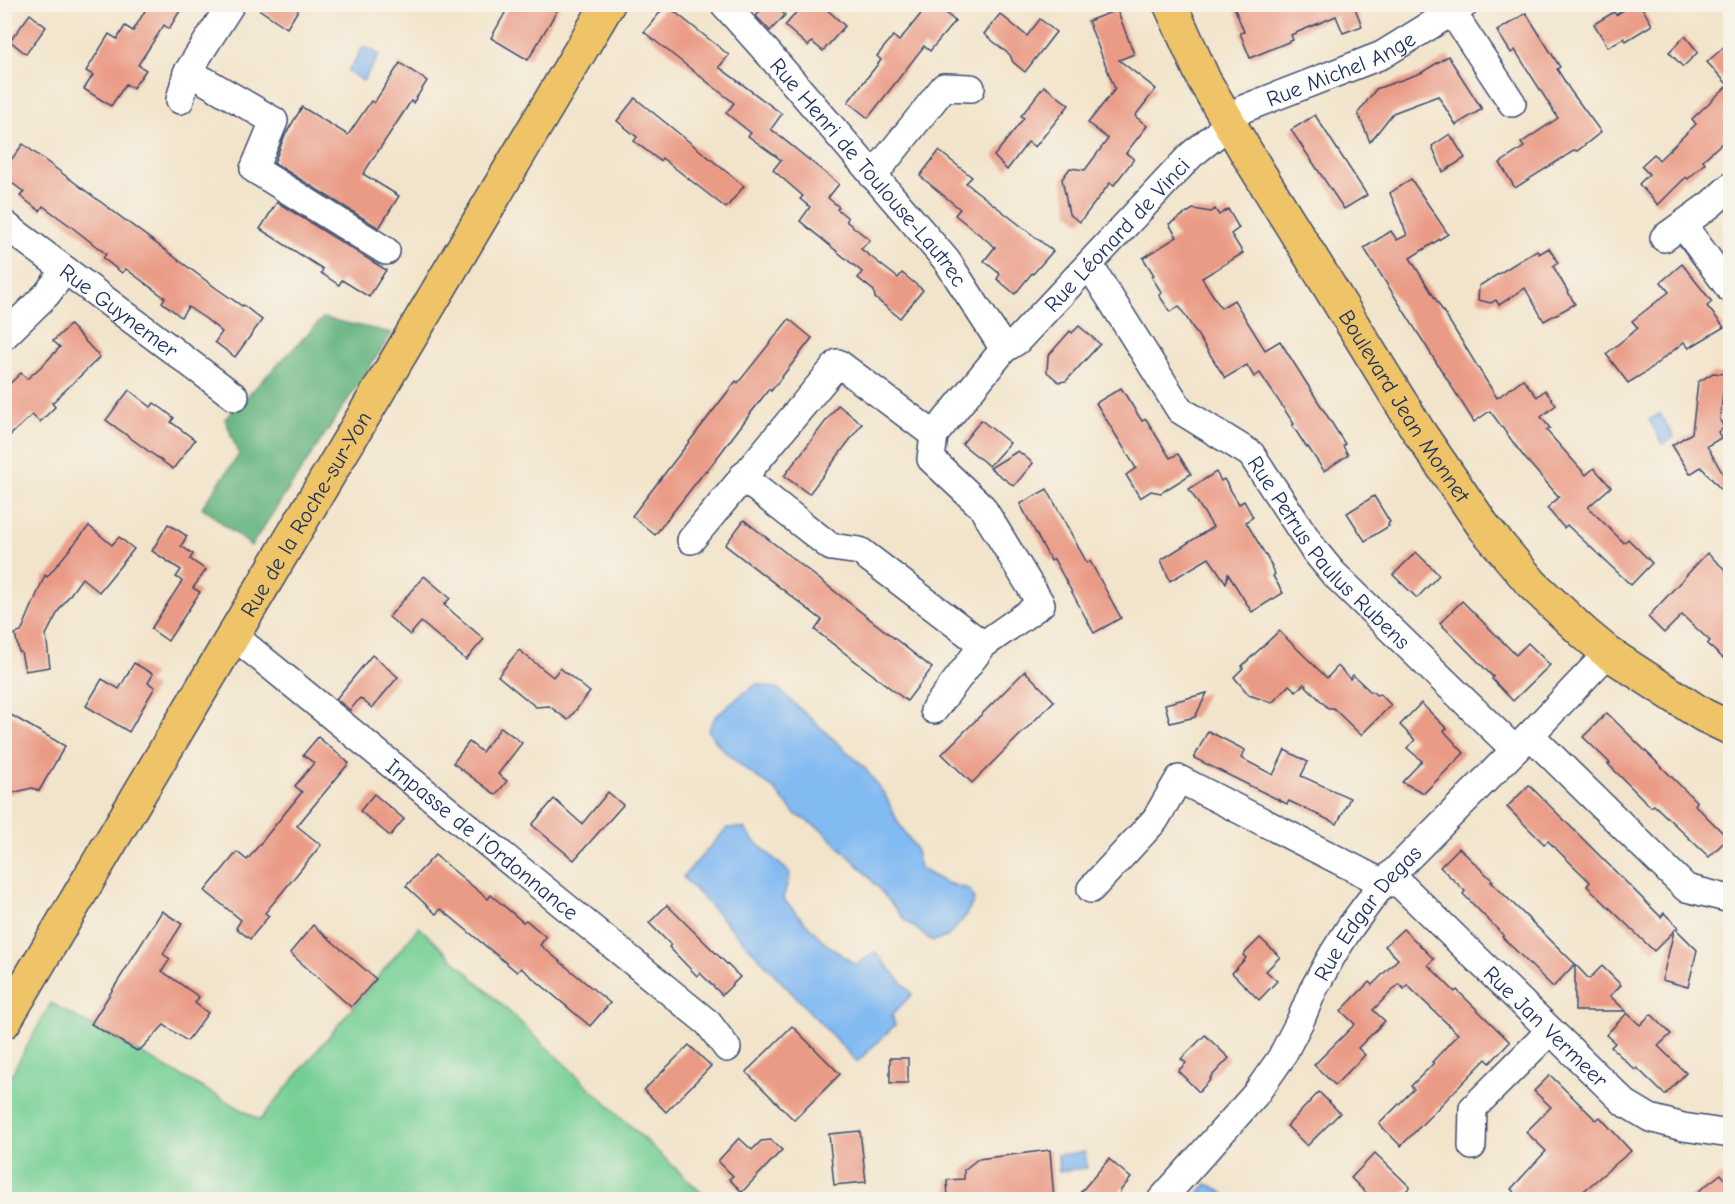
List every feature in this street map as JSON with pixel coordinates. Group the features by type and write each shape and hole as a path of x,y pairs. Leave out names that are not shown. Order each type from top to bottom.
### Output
{"main road":[{"name":"Rue de la Roche-sur-Yon","path":"4,1022 608,4"},
{"name":"Boulevard Jean Monnet","path":"1170,4 1204,80 1248,155 1419,432 1484,528 1532,584 1608,653 1703,715 1731,728"}],"street":[{"path":"180,100 187,73 231,4"},
{"name":"Rue Henri de Toulouse-Lautrec","path":"724,4 946,261 1004,349"},
{"name":"Rue Michel Ange","path":"1229,121 1243,109 1382,55 1458,8 1512,103"},
{"path":"187,73 274,121 254,169 386,251"},
{"path":"873,176 944,87 971,88"},
{"name":"Rue Léonard de Vinci","path":"934,435 1004,349 1017,341 1088,267 1191,154 1216,135 1229,121"},
{"path":"1731,187 1673,231 1731,289"},
{"name":"Rue Guynemer","path":"4,224 235,397"},
{"name":"Rue Petrus Paulus Rubens","path":"1088,267 1095,274 1180,410 1251,454 1314,550 1333,573 1686,888 1731,899"},
{"path":"4,336 47,294 65,270"},
{"path":"691,540 838,363 934,435 931,459 982,507 1041,604 983,645 934,710"},
{"path":"742,477 831,547 860,551 983,645"},
{"name":"Impasse de l'Ordonnance","path":"234,636 708,1023 727,1048"},
{"name":"Rue Edgar Degas","path":"1161,1200 1255,1095 1281,1059 1313,990 1333,954 1383,883 1608,653"},
{"name":"Rue Jan Vermeer","path":"1091,889 1155,820 1179,779 1383,883 1399,883 1625,1103 1650,1118 1683,1127 1731,1134"},
{"path":"1472,1146 1473,1108 1550,1031"}],"green space":[{"path":"323,318 392,333 251,546 202,507 239,455 225,419"},
{"path":"419,927 708,1199 5,1199 5,1086 51,1003 260,1120"}],"water":[{"path":"364,46 379,55 363,81 348,71"},
{"path":"1660,414 1674,437 1663,444 1649,420"},
{"path":"757,684 778,689 864,767 885,795 899,824 915,847 920,868 944,882 970,889 974,901 964,918 947,937 932,941 905,920 865,872 821,829 795,814 774,789 745,769 721,748 708,731 715,717"},
{"path":"727,828 744,828 753,840 790,873 783,899 825,943 856,965 875,952 912,994 892,1015 895,1025 857,1062 683,877"},
{"path":"1085,1152 1087,1168 1059,1171 1058,1155"},
{"path":"1207,1184 1216,1188 1231,1199 1194,1199"}],"building":[{"path":"149,4 184,4 169,29 164,25 138,65 146,70 133,88 126,84 111,106 84,89 93,75 86,71 109,34 117,39 125,26 133,31"},
{"path":"251,4 302,4 287,28"},
{"path":"510,4 561,4 528,60 491,38"},
{"path":"766,4 774,4 785,15 770,31 756,16"},
{"path":"803,4 821,4 845,26 823,51 812,42 808,46 785,26"},
{"path":"929,4 935,4 955,21 930,51 924,46 868,118 848,102 881,60 877,56 893,36 899,41"},
{"path":"1233,4 1362,4 1355,8 1362,26 1343,33 1336,16 1291,35 1293,40 1250,58 1240,33 1244,32"},
{"path":"1633,4 1640,4 1652,25 1626,41 1624,38 1608,47 1594,24 1614,12 1616,15"},
{"path":"666,5 729,55 719,67 782,114 771,129 839,184 828,198 847,217 847,222 870,240 861,249 898,278 902,273 923,290 900,318 875,298 874,291 858,278 862,272 800,221 810,207 800,199 803,196 773,170 781,160 748,136 751,133 726,113 734,103 644,32"},
{"path":"1117,10 1134,54 1119,60 1156,89 1135,116 1147,126 1126,153 1134,159 1114,185 1110,183 1080,222 1069,214 1062,179 1070,168 1085,170 1108,139 1088,123 1115,89 1088,21"},
{"path":"1526,13 1560,67 1557,69 1570,90 1601,132 1577,151 1575,150 1515,188 1500,163 1524,147 1521,143 1558,118 1515,50 1511,53 1497,31"},
{"path":"30,14 46,27 26,54 10,41"},
{"path":"1000,14 1027,36 1040,19 1056,32 1025,72 1013,62 1010,55 984,34"},
{"path":"1685,36 1698,52 1683,67 1669,52"},
{"path":"1731,41 1731,135 1703,160 1705,163 1688,179 1686,177 1658,205 1639,184 1649,174 1641,166 1654,154 1659,160 1696,124 1692,119 1728,85 1707,62"},
{"path":"1448,56 1482,109 1456,125 1438,96 1393,113 1370,142 1358,113 1376,89 1421,73"},
{"path":"400,63 427,81 413,103 411,101 363,174 399,196 379,228 274,163 285,135 302,107 348,135 371,101 374,103"},
{"path":"1044,86 1069,105 1035,147 1028,142 1007,170 994,156 1024,118 1021,116"},
{"path":"635,98 744,186 726,208 662,158 660,161 634,141 637,137 617,121"},
{"path":"1315,115 1367,195 1344,209 1291,130"},
{"path":"1450,134 1465,158 1443,172 1432,146"},
{"path":"23,144 262,320 235,357 215,342 222,332 206,319 188,307 181,317 162,302 165,298 126,269 122,273 103,258 106,254 69,225 43,206 40,211 20,196 24,192 4,177 4,169"},
{"path":"939,151 972,177 966,183 1053,251 1015,294 997,279 1000,274 984,261 995,247 955,215 960,209 920,176"},
{"path":"1411,179 1448,234 1410,258 1497,398 1523,379 1537,397 1545,390 1556,405 1541,417 1550,428 1546,430 1586,475 1594,468 1611,487 1588,507 1624,543 1628,539 1652,563 1631,585 1567,525 1564,528 1547,508 1559,497 1524,457 1490,411 1474,422 1364,248 1391,231 1397,240 1407,235 1390,193"},
{"path":"277,202 386,270 369,297 342,280 339,285 321,273 323,269 260,229"},
{"path":"1193,209 1211,212 1215,209 1219,215 1228,209 1239,228 1231,234 1243,253 1202,278 1221,308 1234,300 1265,350 1280,341 1345,444 1343,446 1348,455 1324,471 1260,373 1254,377 1247,365 1225,378 1179,306 1170,312 1159,295 1162,293 1143,258 1177,237 1169,224"},
{"path":"1549,248 1558,263 1553,266 1575,304 1544,321 1525,288 1499,305 1496,300 1491,303 1478,300 1479,286 1537,250 1539,254"},
{"path":"1682,264 1712,302 1707,306 1724,327 1689,348 1684,342 1628,383 1606,354 1638,328 1632,321 1669,292 1661,282"},
{"path":"789,319 812,338 771,391 769,389 655,535 632,516 736,381 738,383"},
{"path":"70,325 100,357 52,403 55,407 40,422 32,415 4,441 4,389 21,373 27,379 44,364 60,347 53,341"},
{"path":"1079,326 1100,344 1066,381 1059,382 1047,372 1048,356 1070,331 1072,333"},
{"path":"1713,373 1725,374 1720,420 1724,428 1718,432 1721,438 1707,446 1731,488 1725,494 1701,467 1690,474 1672,445 1692,433 1698,382"},
{"path":"1121,388 1142,421 1146,419 1170,458 1178,454 1191,474 1161,493 1151,491 1140,498 1126,475 1136,468 1096,403"},
{"path":"129,390 151,407 154,403 164,410 174,418 171,422 195,440 173,469 106,420"},
{"path":"838,405 862,424 809,494 784,476"},
{"path":"981,420 1010,443 989,466 962,444"},
{"path":"1018,451 1033,463 1014,486 990,468"},
{"path":"1216,472 1221,481 1224,479 1239,504 1244,501 1253,517 1246,522 1272,566 1275,574 1273,576 1283,593 1252,612 1228,574 1226,583 1209,558 1170,581 1161,560 1213,527 1189,489"},
{"path":"1047,489 1087,563 1090,561 1121,618 1094,633 1054,559 1051,561 1020,504"},
{"path":"1374,496 1390,522 1389,526 1365,541 1347,513"},
{"path":"744,520 932,668 907,701 815,630 822,620 725,545"},
{"path":"168,524 187,536 181,546 193,554 190,559 206,570 193,588 200,592 168,641 151,629 182,581 176,577 181,570 152,551"},
{"path":"89,526 112,545 119,537 134,549 99,592 82,578 59,610 46,635 50,667 25,671 15,634 21,632 45,575 47,577"},
{"path":"1416,552 1439,575 1417,598 1393,575"},
{"path":"1707,553 1731,575 1731,665 1707,644 1710,641 1682,615 1664,633 1648,617"},
{"path":"424,576 450,598 444,605 484,639 466,660 421,622 410,635 389,617"},
{"path":"1462,601 1516,655 1528,643 1550,665 1513,701 1440,623"},
{"path":"1279,631 1327,678 1338,666 1350,679 1353,675 1371,692 1376,695 1380,694 1391,705 1361,735 1333,708 1328,708 1304,684 1296,691 1289,685 1272,703 1249,695 1234,677 1243,668 1242,666"},
{"path":"519,650 553,677 560,668 590,692 568,720 549,706 536,707 498,676"},
{"path":"372,655 398,677 372,708 360,698 350,710 336,699"},
{"path":"134,663 153,674 148,683 155,687 129,732 86,706 102,679 119,689"},
{"path":"1025,671 1054,701 972,783 942,754"},
{"path":"1207,693 1195,717 1170,723 1165,704"},
{"path":"1421,703 1447,729 1444,731 1464,753 1424,793 1402,782 1422,761 1407,748 1415,740 1400,725"},
{"path":"4,711 65,746 39,791 32,788 4,795"},
{"path":"1607,713 1697,802 1695,805 1728,838 1709,857 1654,805 1651,807 1583,737"},
{"path":"501,727 522,743 498,774 507,781 496,795 453,763 469,742 482,752"},
{"path":"1208,731 1245,750 1241,758 1273,775 1285,750 1308,762 1301,776 1350,798 1337,824 1289,801 1287,804 1194,758"},
{"path":"318,737 349,763 297,826 321,845 265,913 269,916 250,939 236,928 241,920 205,891 237,852 247,860 302,792 295,786 314,763 303,755"},
{"path":"1529,785 1661,917 1664,913 1697,950 1688,987 1662,980 1674,931 1654,951 1587,886 1590,882 1548,841 1544,844 1507,807"},
{"path":"608,792 623,805 574,860 532,825 554,799 582,824"},
{"path":"374,794 404,819 390,836 360,811"},
{"path":"1459,848 1575,964 1553,987 1502,937 1504,936 1463,894 1465,891 1440,867"},
{"path":"435,855 488,899 491,895 523,922 526,920 546,937 540,945 610,1003 590,1026 521,968 517,972 441,909 436,914 406,886"},
{"path":"667,905 740,977 722,995 700,973 697,976 649,923"},
{"path":"162,911 182,924 163,954 170,959 162,971 199,997 195,1003 208,1013 187,1041 164,1025 137,1051 91,1024"},
{"path":"313,925 376,979 351,1007 290,953"},
{"path":"1403,929 1434,959 1428,965 1510,1042 1490,1063 1486,1059 1401,1146 1379,1124 1414,1089 1411,1086 1458,1034 1407,985 1404,989 1399,984 1373,1010 1385,1021 1358,1048 1365,1055 1335,1085 1314,1065 1355,1024 1341,1011 1369,982 1372,985 1398,959 1385,946"},
{"path":"1260,938 1280,957 1266,971 1277,981 1259,1000 1232,973 1246,958 1243,955"},
{"path":"1575,964 1589,979 1602,966 1621,985 1610,996 1626,1011 1575,1011"},
{"path":"1627,1013 1640,1025 1651,1014 1671,1034 1658,1046 1686,1073 1665,1095 1611,1047 1615,1043 1606,1035"},
{"path":"792,1026 840,1074 794,1120 746,1072"},
{"path":"1205,1035 1229,1058 1199,1092 1178,1071 1186,1063 1181,1059"},
{"path":"689,1045 711,1066 666,1112 644,1090"},
{"path":"890,1058 908,1058 908,1083 890,1083"},
{"path":"1550,1075 1596,1120 1600,1117 1631,1151 1573,1200 1522,1200 1511,1189 1546,1151 1526,1132 1551,1107 1534,1091"},
{"path":"1319,1092 1340,1113 1307,1146 1287,1126"},
{"path":"860,1131 866,1182 834,1185 829,1134"},
{"path":"739,1138 752,1150 761,1141 771,1140 782,1150 742,1192 729,1179 733,1176 718,1161"},
{"path":"1050,1150 1054,1200 948,1200 947,1180 964,1179 964,1170 978,1159"},
{"path":"1375,1153 1410,1187 1397,1200 1373,1200 1351,1178"},
{"path":"1109,1159 1131,1178 1120,1191 1120,1200 1074,1200"},
{"path":"1721,1174 1731,1187 1731,1200 1687,1200"}]}
